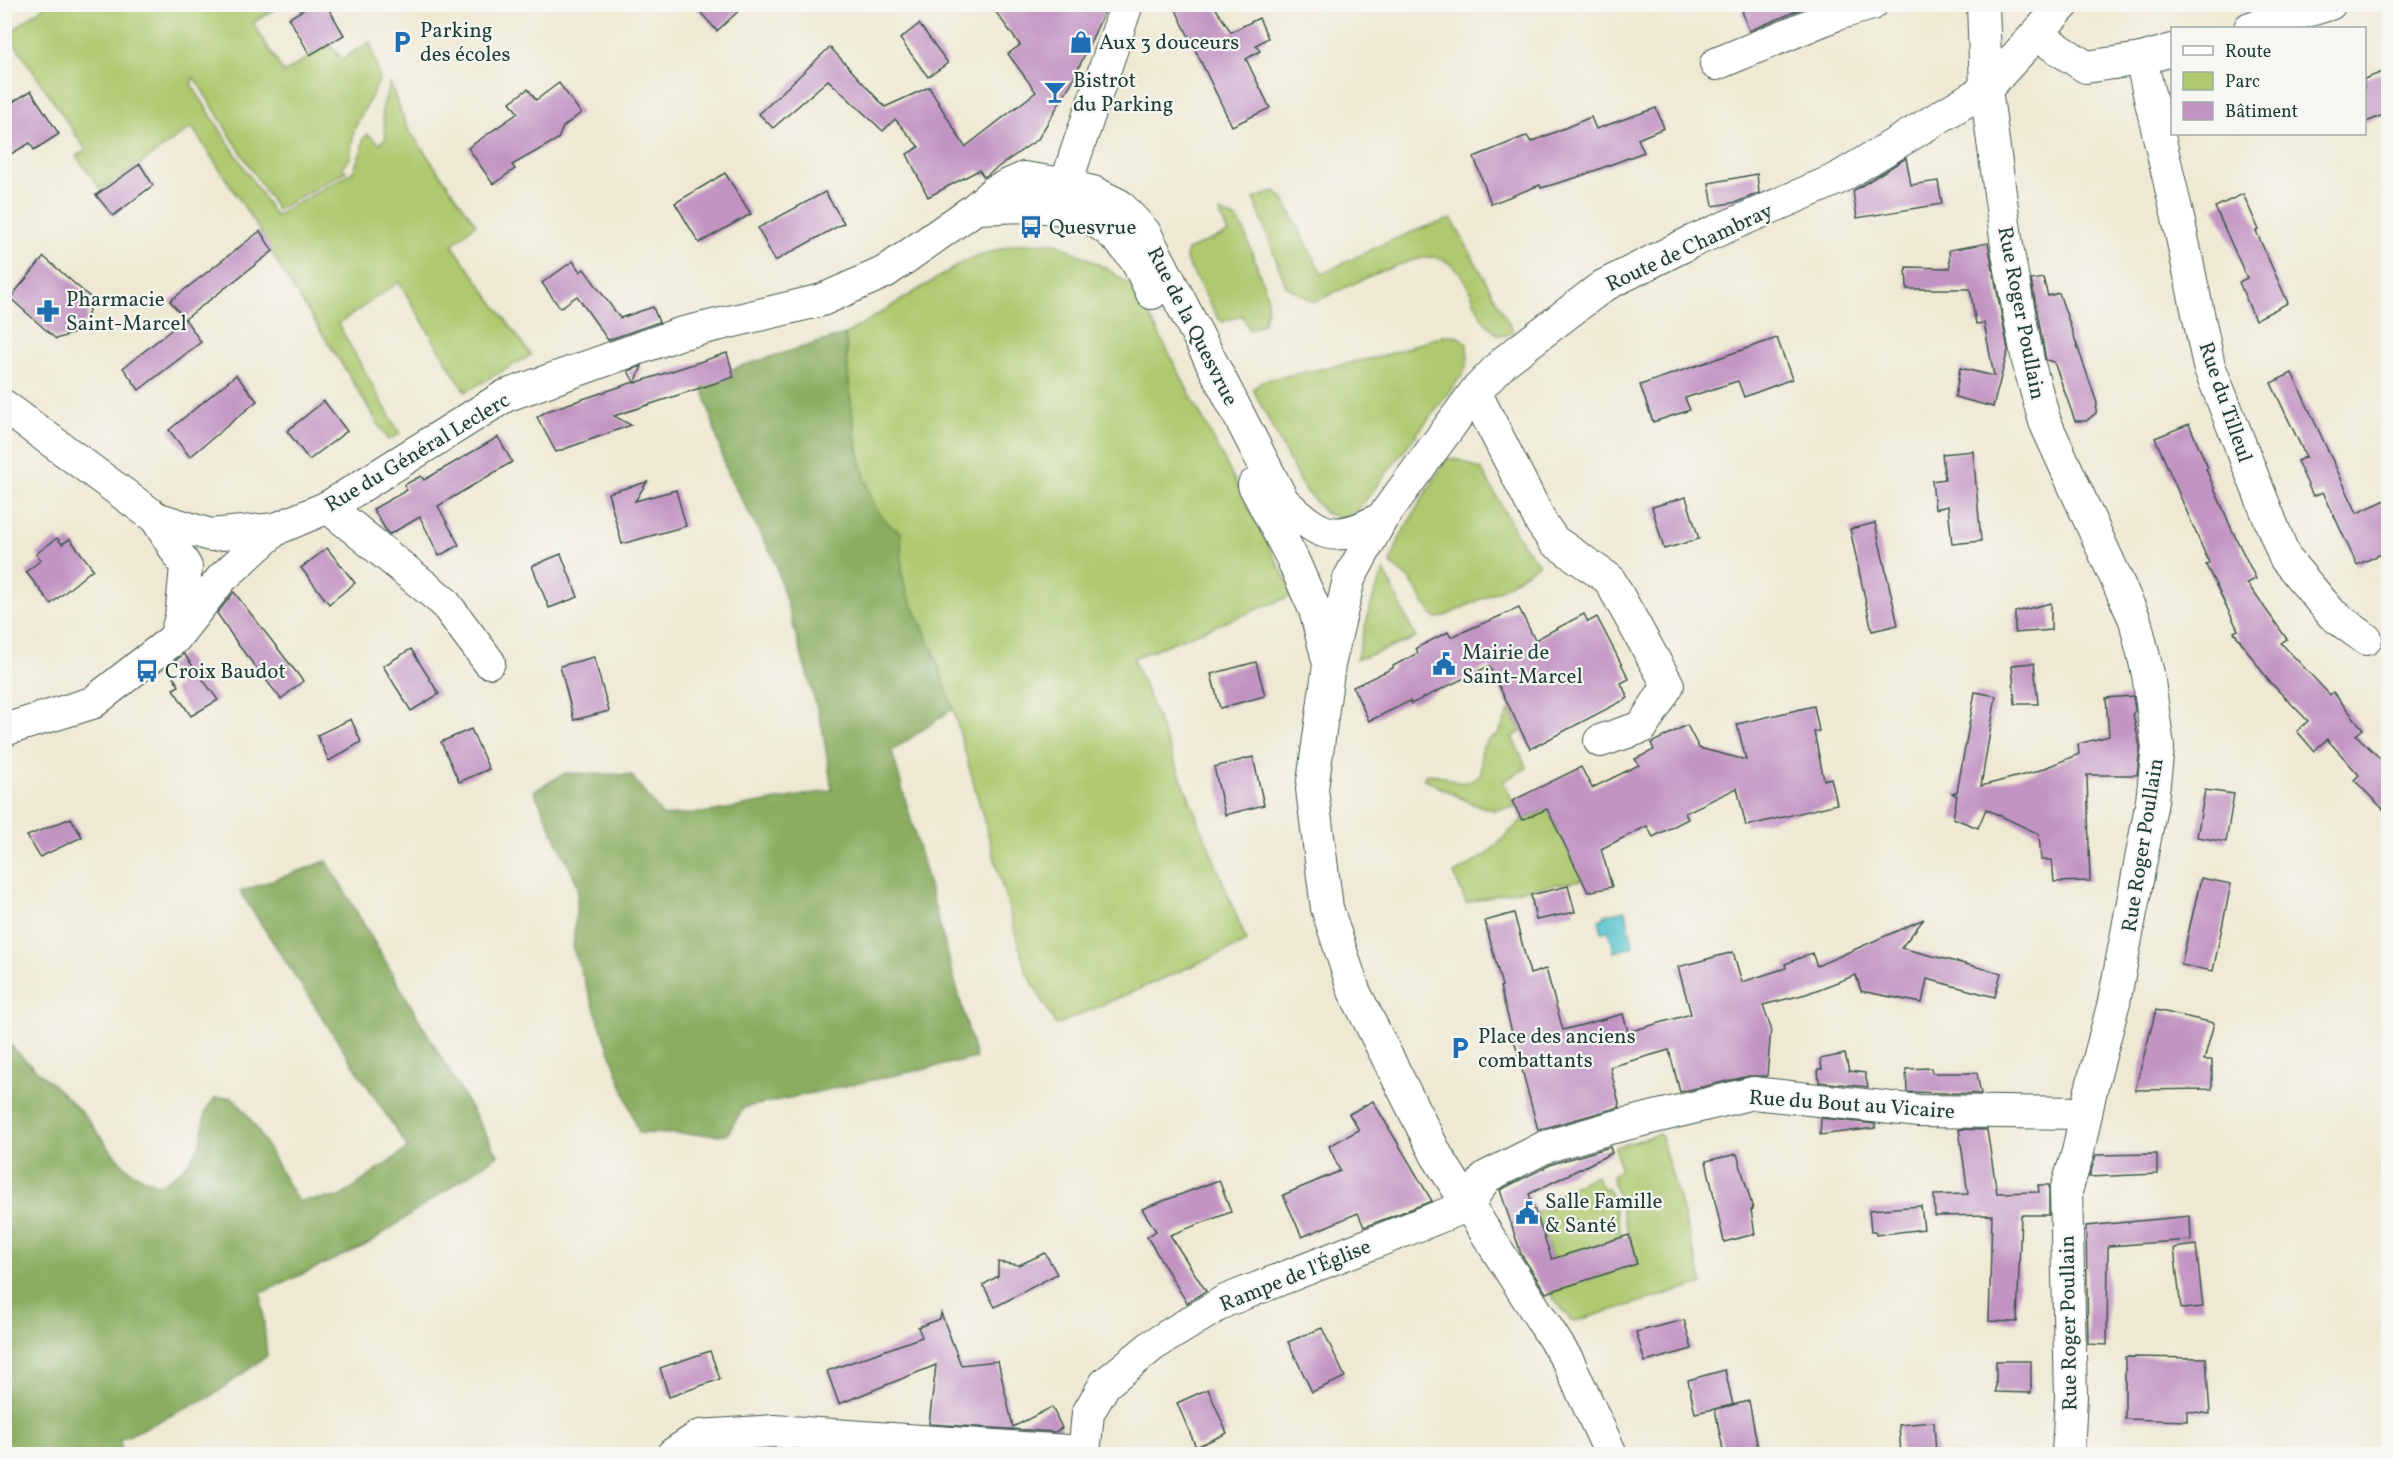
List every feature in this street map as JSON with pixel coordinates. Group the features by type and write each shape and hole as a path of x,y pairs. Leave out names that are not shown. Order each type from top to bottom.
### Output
{"street":[{"path":"1062,197 1127,4"},
{"path":"1716,64 1837,14 1872,4"},
{"name":"Rue Roger Poullain","path":"1983,4 1986,89 2008,253 2028,361 2045,422 2135,620 2148,675 2158,747 2152,801 2114,1002 2078,1152 2066,1191 2071,1396 2068,1455"},
{"name":"Route de Chambray","path":"1349,579 1382,519 1475,392 1505,361 1603,286 1690,242 1837,179 1986,89 2064,4"},
{"path":"2253,27 2330,4"},
{"path":"2037,35 2086,67 2141,59 2171,50"},
{"name":"Rue du Tilleul","path":"2141,59 2209,366 2285,558 2332,614 2366,639"},
{"name":"Rue de la Quesvrue","path":"976,208 1034,207 1062,197 1093,192 1119,206 1146,233 1283,501 1305,522 1334,536 1360,530 1382,519"},
{"name":"Rue de la Quesvrue","path":"1062,197 1073,210 1106,226 1134,257 1292,558 1315,610 1329,665"},
{"name":"Rue du Général Leclerc","path":"4,406 156,518 210,536 276,529 328,507 506,396 679,334 822,300 885,272 976,208"},
{"path":"1475,392 1542,524 1554,541 1609,579 1668,686 1642,727 1600,741"},
{"path":"328,507 444,602 489,662"},
{"path":"156,518 186,567 182,617 175,638"},
{"path":"4,730 92,703 175,638 222,578 276,529"},
{"path":"1292,558 1313,573 1349,579 1329,665 1312,789 1327,908 1354,991 1437,1156 1568,1361 1611,1455"},
{"name":"Rue du Bout au Vicaire","path":"1467,1206 1486,1177 1545,1146 1753,1093 1920,1111 2086,1113"},
{"name":"Rampe de l'Église","path":"1083,1453 1088,1413 1105,1384 1152,1345 1225,1301 1467,1206"},
{"path":"673,1455 700,1436 774,1431 1083,1453"}],"green space":[{"path":"283,4 253,23 284,73 329,44 342,59 370,42 380,79 354,130 350,159 342,167 346,171 277,210 194,77 191,84 275,216 353,172 362,149 363,139 368,134 380,144 386,137 382,109 390,84 408,129 476,224 452,245 531,355 465,392 399,282 338,324 400,434 388,440 282,271 260,231 192,127 102,191 76,156 86,150 8,34 46,5"},
{"path":"1275,191 1283,198 1322,274 1402,236 1452,219 1513,331 1508,335 1498,335 1483,320 1469,288 1458,271 1447,262 1435,257 1392,267 1314,302 1286,286 1254,199"},
{"path":"1219,212 1235,218 1243,227 1267,295 1267,310 1263,324 1249,330 1242,315 1223,322 1218,318 1186,260 1187,250 1228,233"},
{"path":"1057,243 1107,269 1135,288 1294,595 1133,658 1247,942 1056,1025 1026,971 953,709 931,645 906,591 902,574 901,533 886,522 876,507 867,486 855,433 848,377 846,334 965,261 1015,244"},
{"path":"846,334 848,377 855,433 867,486 876,507 886,522 901,533 902,574 906,591 931,645 953,709 892,751 976,1058 743,1108 727,1135 639,1133 573,949 578,886 534,791 565,773 631,775 663,816 710,812 832,790 822,726 774,559 727,473 701,382 741,366"},
{"path":"1442,336 1459,337 1467,344 1468,361 1463,374 1358,510 1339,518 1325,513 1302,486 1253,389 1262,381 1383,356"},
{"path":"1447,458 1462,461 1482,470 1522,543 1539,564 1500,590 1437,618 1431,614 1411,581 1390,563 1401,535"},
{"path":"1384,570 1416,638 1356,660 1373,598"},
{"path":"1510,709 1521,732 1512,737 1527,768 1503,781 1516,807 1493,810 1471,803 1424,779 1425,775 1433,774 1465,782 1481,775 1483,746 1498,735"},
{"path":"1547,809 1583,880 1509,892 1466,903 1454,874 1485,856 1522,820"},
{"path":"327,861 498,1155 366,1245 261,1293 267,1356 212,1396 119,1440 124,1454 5,1454 5,1039 78,1109 122,1163 145,1179 161,1185 179,1172 197,1150 206,1111 215,1098 232,1097 242,1108 260,1133 298,1201 340,1197 408,1148 240,892"},
{"path":"1660,1134 1703,1284 1572,1322 1549,1292 1562,1287 1536,1212 1560,1204 1559,1194 1596,1175 1602,1188 1609,1188 1622,1237 1573,1253 1582,1281 1637,1264 1612,1177 1620,1168 1615,1147"}],"water":[{"path":"1625,910 1632,947 1614,952 1609,931 1602,932 1599,920 1604,918 1604,915"}],"building":[{"path":"313,4 326,4 344,35 310,55 289,18"},
{"path":"693,4 746,4 717,31"},
{"path":"990,4 1108,4 1072,82 1038,139 984,177 979,170 928,197 907,154 919,147 895,119 883,131 828,80 773,128 759,114 830,47 885,107 929,87 965,147 1036,92 1008,54 1020,45"},
{"path":"1173,4 1213,4 1231,32 1259,18 1268,38 1256,45 1260,51 1246,59 1270,108 1232,126"},
{"path":"1761,4 1813,4 1749,31 1742,11"},
{"path":"919,24 948,63 928,77 900,39"},
{"path":"2388,70 2388,113 2366,122 2366,78"},
{"path":"559,83 581,113 563,127 558,139 512,165 515,169 493,184 468,148 518,113 510,102 528,89 536,100"},
{"path":"31,91 59,134 34,150 30,143 4,158 4,107"},
{"path":"1656,108 1664,128 1638,139 1644,152 1578,177 1541,188 1540,185 1491,204 1474,157 1523,137 1527,136 1531,142 1591,117 1596,129"},
{"path":"1906,158 1911,185 1938,181 1942,204 1857,218 1853,191"},
{"path":"140,164 153,185 113,216 96,195"},
{"path":"725,173 751,214 699,243 675,203"},
{"path":"1757,174 1759,193 1737,202 1713,206 1709,183"},
{"path":"825,192 844,223 775,261 758,228"},
{"path":"2243,194 2259,230 2256,231 2288,303 2255,320 2239,282 2247,278 2215,207"},
{"path":"260,231 273,251 185,319 170,301"},
{"path":"1988,243 2008,350 1993,407 1955,397 1960,368 1994,376 1984,323 1976,324 1970,289 1907,289 1906,267 1950,268 1949,250"},
{"path":"44,257 91,298 87,320 78,332 56,339 10,298"},
{"path":"573,261 580,272 584,269 620,318 653,307 659,322 608,340 577,296 560,308 542,283"},
{"path":"2043,278 2048,296 2059,293 2097,403 2096,413 2086,421 2075,421 2054,362 2046,360 2031,280"},
{"path":"185,319 201,342 139,390 123,368"},
{"path":"1777,338 1792,379 1744,397 1738,381 1685,398 1690,410 1653,422 1640,385"},
{"path":"727,353 734,377 614,416 631,425 556,452 537,417 547,411 634,382 628,371 642,366 635,383"},
{"path":"2292,373 2357,513 2388,499 2388,551 2357,565 2323,492 2313,496 2297,461 2306,457 2271,383"},
{"path":"236,375 257,401 190,457 169,430"},
{"path":"324,401 347,431 309,460 287,431"},
{"path":"2189,424 2232,530 2256,579 2247,583 2287,639 2281,643 2330,695 2333,692 2363,729 2356,735 2388,766 2388,814 2354,780 2359,775 2327,739 2314,751 2297,731 2308,721 2268,680 2234,632 2238,630 2206,565 2209,563 2155,438"},
{"path":"498,437 512,462 438,506 459,545 439,556 420,517 390,534 387,532 373,509 407,490 404,485 421,476 424,480"},
{"path":"1973,451 1981,541 1952,544 1948,506 1935,509 1932,481 1945,479 1942,454"},
{"path":"647,482 635,501 676,490 686,526 622,544 608,493"},
{"path":"1686,497 1699,539 1664,549 1652,507"},
{"path":"1875,523 1898,625 1872,631 1850,529"},
{"path":"57,538 62,544 70,539 93,569 51,604 26,572 41,560 36,554"},
{"path":"327,548 355,583 329,604 301,568"},
{"path":"561,554 578,597 549,608 532,566"},
{"path":"234,592 303,681 281,699 239,646 217,613"},
{"path":"2051,603 2051,630 2015,633 2015,612"},
{"path":"1519,608 1535,640 1584,614 1588,622 1597,617 1629,679 1621,683 1628,698 1530,749 1489,666 1411,704 1410,701 1369,721 1353,687 1393,668 1418,653 1416,648 1448,632 1451,637"},
{"path":"411,649 439,694 411,711 383,666"},
{"path":"184,654 218,700 191,716 173,689 179,686 167,667"},
{"path":"594,657 609,711 574,720 560,666"},
{"path":"1256,662 1265,696 1220,708 1211,674"},
{"path":"2034,663 2038,704 2015,704 2012,665"},
{"path":"1975,692 1996,696 1981,786 2035,772 2079,754 2078,744 2109,736 2106,698 2133,696 2135,710 2133,714 2140,747 2137,775 2087,775 2090,881 2054,882 2052,860 2041,860 2039,834 1986,809 1978,828 1953,818 1957,796 1952,793 1957,792"},
{"path":"1814,706 1819,731 1814,732 1824,780 1831,778 1837,804 1746,826 1737,788 1685,813 1688,819 1653,837 1647,826 1601,849 1612,887 1588,892 1547,809 1522,820 1512,801 1581,767 1592,788 1639,765 1635,759 1654,750 1651,743 1687,725 1699,748 1746,760 1737,724"},
{"path":"351,719 361,742 329,761 317,735"},
{"path":"471,729 489,769 459,782 441,742"},
{"path":"1253,757 1264,805 1225,815 1214,767"},
{"path":"2205,790 2234,794 2226,842 2197,837"},
{"path":"71,818 82,837 40,857 27,836"},
{"path":"2201,878 2231,884 2213,971 2181,965"},
{"path":"1568,886 1575,912 1536,920 1531,895"},
{"path":"1514,913 1530,974 1546,969 1563,1030 1623,1014 1628,1032 1691,1014 1678,967 1733,952 1742,982 1786,968 1785,964 1812,953 1817,966 1924,919 1901,948 2001,973 1995,997 1927,979 1922,1003 1861,991 1856,975 1806,994 1763,1005 1771,1028 1767,1076 1749,1076 1680,1092 1669,1050 1610,1067 1620,1107 1538,1130 1485,921"},
{"path":"2156,1010 2214,1023 2204,1060 2212,1060 2212,1089 2135,1090"},
{"path":"1845,1054 1849,1071 1865,1073 1868,1087 1819,1082 1818,1069 1822,1069 1820,1059"},
{"path":"1931,1068 1932,1073 1977,1073 1981,1094 1907,1092 1906,1069"},
{"path":"1373,1101 1432,1201 1364,1227 1358,1213 1302,1237 1283,1195 1340,1171 1329,1146 1359,1130 1349,1114"},
{"path":"1821,1118 1875,1124 1875,1128 1820,1135"},
{"path":"1959,1129 1987,1130 1997,1193 2039,1192 2038,1185 2049,1185 2049,1215 2021,1215 2017,1322 1989,1321 1992,1215 1935,1216 1934,1195 1968,1194"},
{"path":"1610,1147 1612,1153 1529,1194 1552,1259 1629,1235 1637,1264 1546,1293 1521,1254 1500,1190 1552,1164"},
{"path":"1737,1154 1753,1209 1751,1210 1755,1234 1724,1242 1706,1161"},
{"path":"2157,1154 2157,1174 2089,1177 2096,1155"},
{"path":"1219,1180 1231,1212 1170,1235 1206,1291 1187,1303 1147,1237 1156,1231 1142,1209"},
{"path":"1921,1206 1924,1229 1876,1235 1875,1232 1871,1232 1869,1210"},
{"path":"2190,1216 2191,1240 2108,1246 2107,1345 2088,1344 2086,1226"},
{"path":"2196,1245 2203,1307 2181,1309 2174,1248"},
{"path":"1045,1253 1057,1274 995,1307 983,1285 998,1276 998,1262 1019,1265"},
{"path":"941,1313 961,1365 998,1361 1013,1427 1052,1407 1062,1428 1055,1432 929,1424 936,1365 839,1404 827,1371 922,1337 918,1327 940,1319"},
{"path":"1684,1320 1692,1349 1645,1362 1636,1332"},
{"path":"1322,1328 1345,1377 1312,1392 1288,1342"},
{"path":"710,1351 720,1379 669,1397 660,1368"},
{"path":"2125,1357 2206,1358 2210,1414 2187,1411 2187,1421 2125,1419"},
{"path":"1996,1361 2031,1361 2031,1393 1996,1392"},
{"path":"1725,1370 1733,1405 1695,1413 1688,1380"},
{"path":"1208,1389 1227,1433 1196,1447 1177,1403"},
{"path":"1749,1401 1758,1448 1724,1455 1715,1409"},
{"path":"1934,1422 1936,1455 1901,1455 1899,1425"}],"place":[{"name":"Parking des écoles","path":"402,42"},
{"name":"Aux 3 douceurs","path":"1081,42"},
{"name":"Bistrot du Parking","path":"1055,92"},
{"name":"Quesvrue","path":"1031,227"},
{"name":"Pharmacie Saint-Marcel","path":"48,311"},
{"name":"Mairie de Saint-Marcel","path":"1444,664"},
{"name":"Croix Baudot","path":"147,671"},
{"name":"Place des anciens combattants","path":"1460,1048"},
{"name":"Salle Famille & Santé","path":"1527,1213"}]}
